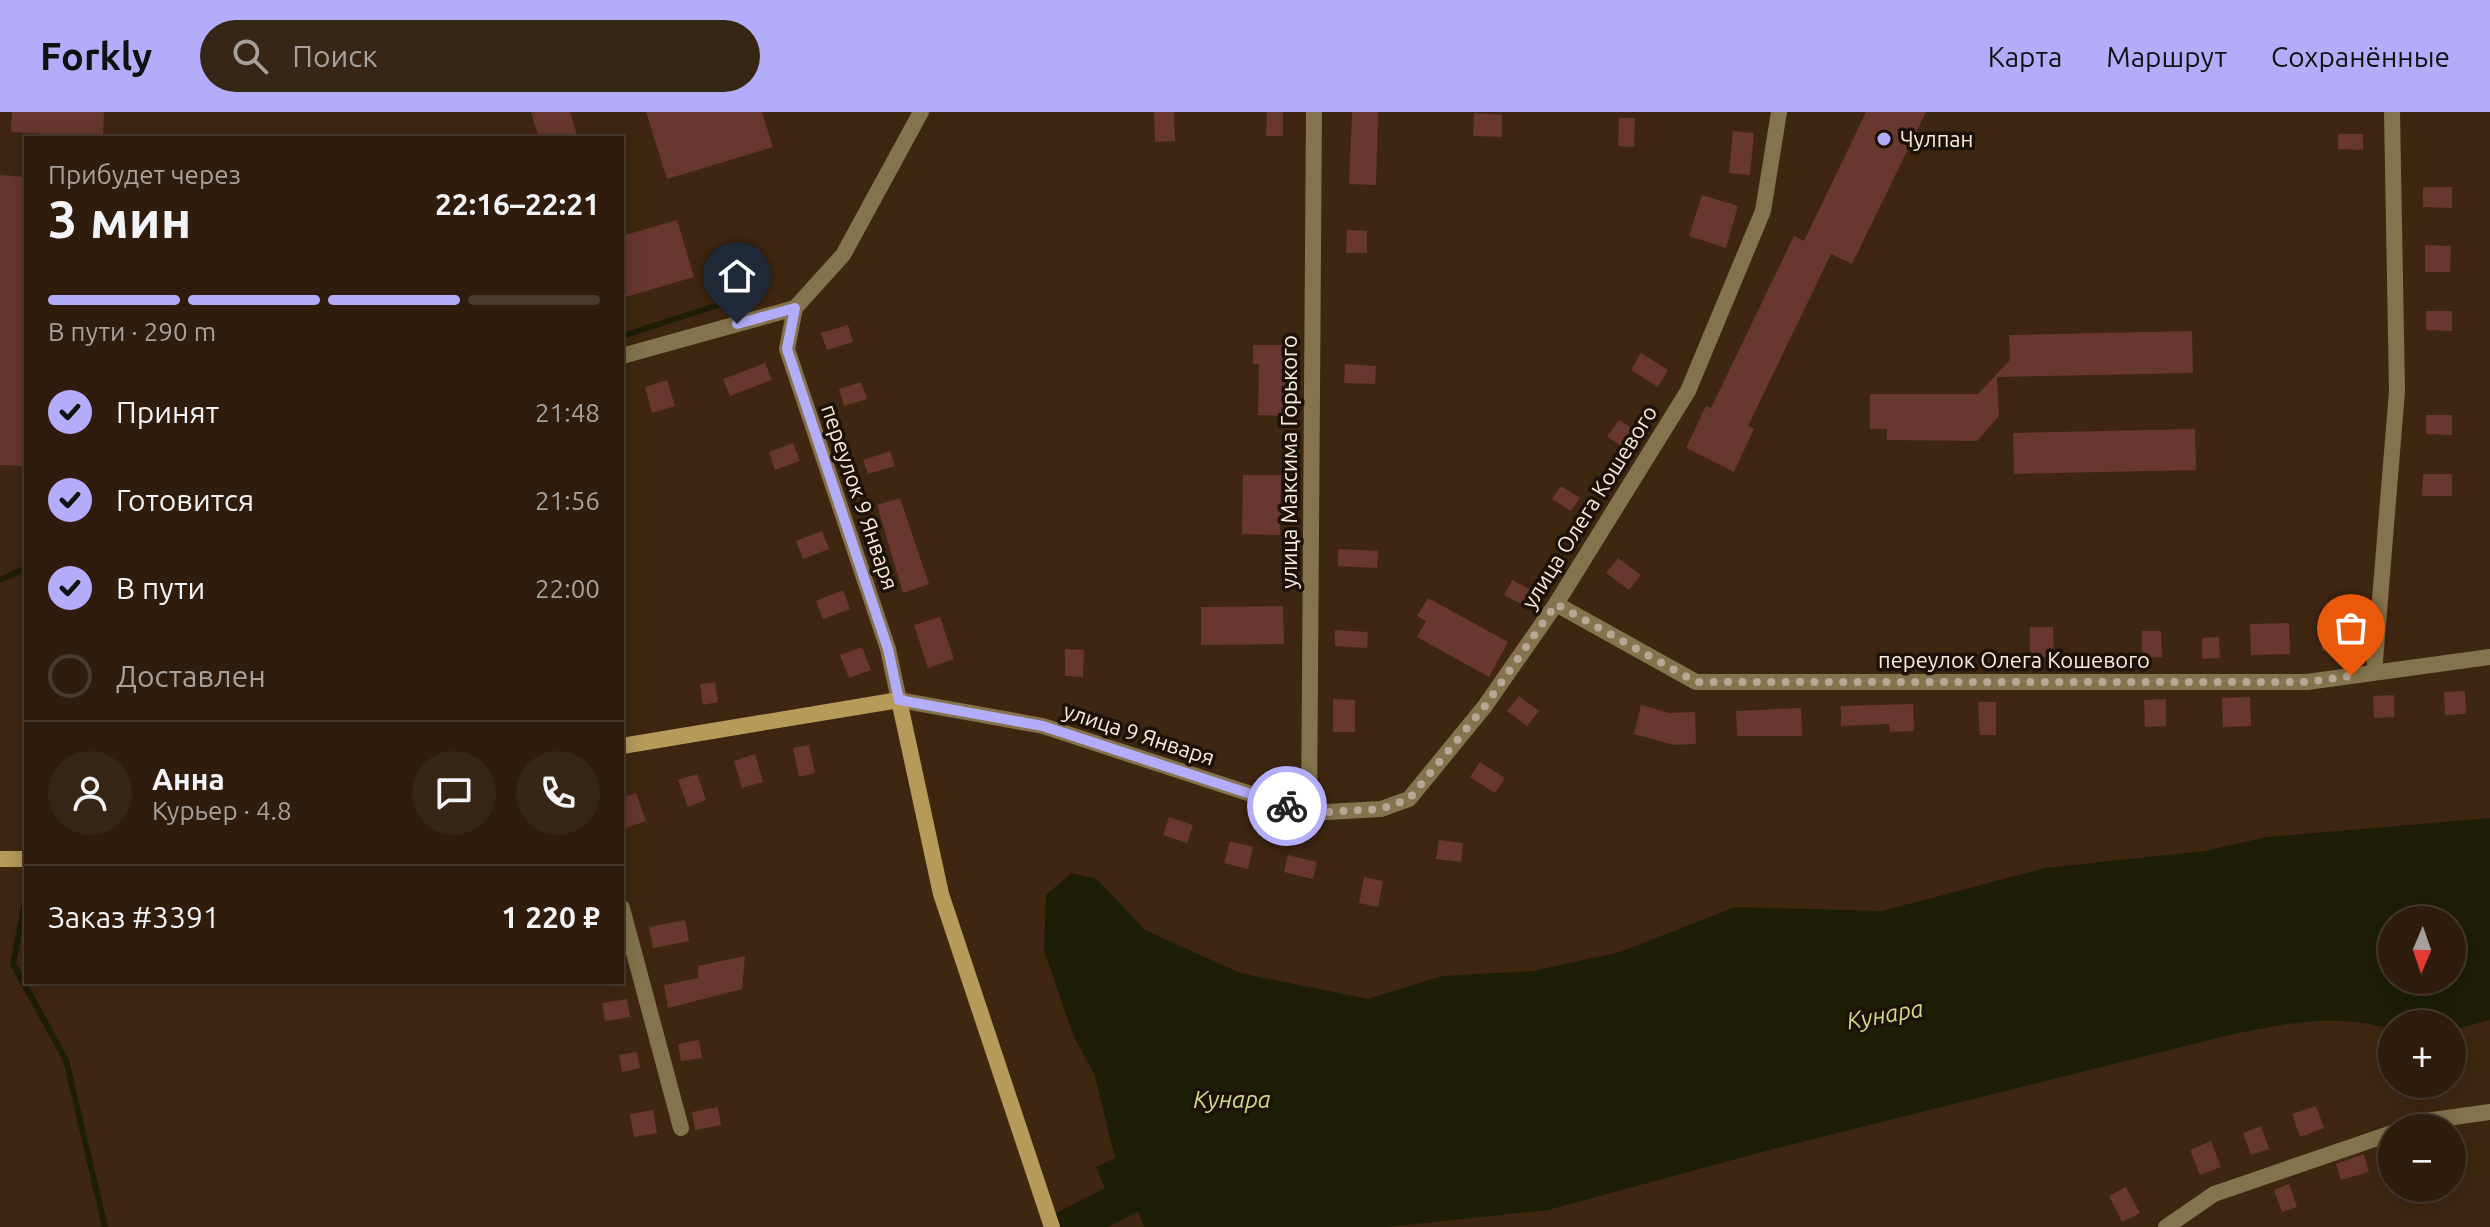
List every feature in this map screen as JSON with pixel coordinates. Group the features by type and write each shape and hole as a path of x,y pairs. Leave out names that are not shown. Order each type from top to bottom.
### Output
{"street":[{"path":"624,355 795,308 843,255 921,112"},
{"name":"улица Максима Горького","path":"1309,813 1314,112"},
{"name":"улица Олега Кошевого","path":"1309,813 1381,809 1409,799 1485,706 1556,604 1688,391 1763,211 1779,112"},
{"path":"2374,673 2397,391 2392,112"},
{"name":"переулок 9 Января","path":"795,308 787,349 888,649 899,700"},
{"name":"переулок Олега Кошевого","path":"1556,604 1696,682 2307,682 2490,657"},
{"path":"899,700 941,894 1052,1227"},
{"name":"улица 9 Января","path":"624,746 899,700 1043,726 1309,813"},
{"path":"0,859 24,859"},
{"path":"624,915 681,1128"},
{"path":"2466,1115 2490,1112"},
{"path":"2166,1227 2214,1194 2378,1138"}],"water":[{"name":"Кунара","path":"2490,818 2490,1020 2466,1026 2466,1010 2378,1010 2378,1026 2310,1022 2229,1035 1762,1152 1548,1210 1387,1227 1144,1227 1134,1200 1111,1204 1096,1167 1115,1158 1095,1076 1073,1035 1044,950 1046,895 1071,873 1097,879 1145,930 1240,973 1368,999 1442,976 1533,971 1620,952 1735,907 1882,911 2045,868 2204,851 2267,837"}],"building":[{"path":"12,112 104,112 103,136 11,132"},
{"path":"531,112 570,112 577,136 538,136"},
{"path":"646,112 762,112 773,147 667,179"},
{"path":"1154,112 1174,112 1175,141 1155,142"},
{"path":"1267,112 1283,112 1283,136 1266,136"},
{"path":"1352,112 1378,112 1376,185 1349,184"},
{"path":"1866,112 1926,112 1852,264 1831,254 1748,426 1754,429 1734,472 1686,448 1706,406 1711,408 1794,236 1804,241"},
{"path":"1474,113 1502,115 1502,137 1473,136"},
{"path":"1619,118 1635,118 1634,147 1618,146"},
{"path":"1733,131 1754,133 1750,175 1729,173"},
{"path":"2338,134 2363,134 2363,150 2338,149"},
{"path":"0,175 24,177 24,466 0,465"},
{"path":"2423,187 2452,187 2452,208 2423,207"},
{"path":"1702,195 1738,206 1726,248 1689,236"},
{"path":"677,220 694,277 624,297 624,235"},
{"path":"1347,230 1367,231 1367,253 1346,253"},
{"path":"2425,245 2451,246 2450,272 2425,272"},
{"path":"2426,311 2452,311 2452,331 2426,330"},
{"path":"848,325 853,342 827,350 821,333"},
{"path":"2192,331 2193,373 1997,377 1999,416 1977,441 1887,440 1887,429 1870,429 1870,394 1978,394 2010,360 2009,335"},
{"path":"1253,345 1285,345 1285,416 1258,415 1259,364 1253,364"},
{"path":"1641,353 1668,370 1658,387 1631,370"},
{"path":"765,363 772,380 730,396 723,379"},
{"path":"1345,364 1376,366 1375,384 1344,383"},
{"path":"667,380 675,406 652,413 645,387"},
{"path":"861,382 867,399 844,406 839,389"},
{"path":"2426,415 2452,415 2452,435 2426,434"},
{"path":"1619,420 1634,430 1622,447 1607,436"},
{"path":"2195,429 2196,470 2014,474 2013,433"},
{"path":"793,443 800,461 775,470 769,452"},
{"path":"890,451 895,466 868,474 863,460"},
{"path":"2423,474 2452,474 2452,496 2422,496"},
{"path":"1243,475 1281,475 1280,535 1242,534"},
{"path":"1561,486 1580,498 1571,511 1552,499"},
{"path":"900,498 929,584 903,593 877,505"},
{"path":"822,531 829,549 803,559 796,541"},
{"path":"1338,549 1378,551 1377,568 1338,566"},
{"path":"1618,558 1641,575 1629,590 1606,573"},
{"path":"1512,580 1535,592 1527,607 1504,595"},
{"path":"843,590 850,609 823,619 816,601"},
{"path":"1428,598 1508,642 1489,677 1417,637 1426,621 1417,616"},
{"path":"1283,606 1284,644 1201,645 1201,607"},
{"path":"940,617 954,659 928,668 914,625"},
{"path":"2289,623 2290,654 2251,655 2250,624"},
{"path":"2030,627 2053,627 2054,657 2030,658"},
{"path":"2347,627 2348,650 2322,651 2321,628"},
{"path":"1335,630 1368,632 1367,648 1335,646"},
{"path":"2142,631 2161,631 2162,657 2142,658"},
{"path":"2219,637 2220,658 2202,659 2202,638"},
{"path":"862,647 871,670 849,678 840,655"},
{"path":"1065,649 1084,650 1083,677 1065,676"},
{"path":"715,682 718,702 703,705 700,684"},
{"path":"2465,691 2466,714 2445,715 2444,692"},
{"path":"2394,695 2394,717 2374,718 2373,696"},
{"path":"1519,696 1539,711 1527,726 1507,711"},
{"path":"2250,697 2251,726 2223,727 2222,698"},
{"path":"1333,699 1355,700 1355,732 1333,732"},
{"path":"2166,699 2166,726 2145,727 2144,700"},
{"path":"1978,702 1996,702 1996,735 1980,735"},
{"path":"1913,704 1914,731 1890,732 1889,724 1841,726 1841,706"},
{"path":"1641,705 1669,713 1695,712 1696,744 1674,745 1634,734"},
{"path":"1801,708 1802,736 1737,736 1736,711"},
{"path":"809,745 815,773 799,777 793,748"},
{"path":"755,754 763,782 742,788 734,761"},
{"path":"1480,762 1505,778 1495,793 1470,777"},
{"path":"697,774 706,800 688,807 678,780"},
{"path":"636,793 646,821 626,828 624,797"},
{"path":"1169,817 1193,825 1187,843 1163,835"},
{"path":"1439,840 1463,843 1461,862 1436,859"},
{"path":"1230,841 1253,847 1248,869 1224,863"},
{"path":"1288,855 1317,862 1313,879 1284,872"},
{"path":"1364,877 1383,881 1378,907 1359,903"},
{"path":"685,920 689,941 653,948 649,927"},
{"path":"745,956 742,989 668,1008 664,985 698,978 698,966"},
{"path":"627,999 630,1017 605,1021 602,1003"},
{"path":"699,1040 702,1058 681,1061 678,1044"},
{"path":"637,1052 640,1068 622,1072 619,1055"},
{"path":"2316,1106 2324,1128 2300,1137 2292,1114"},
{"path":"718,1107 721,1125 695,1130 692,1112"},
{"path":"653,1110 657,1133 634,1137 630,1114"},
{"path":"2261,1126 2269,1149 2251,1155 2243,1133"},
{"path":"2211,1141 2221,1167 2200,1175 2190,1150"},
{"path":"2364,1154 2369,1172 2341,1180 2336,1164"},
{"path":"2289,1184 2297,1207 2282,1212 2274,1190"},
{"path":"2126,1187 2140,1213 2122,1222 2109,1196"}],"waterway":[{"path":"624,335 759,292"},
{"path":"0,580 24,569"},
{"path":"24,906 13,964 24,984"},
{"path":"24,984 66,1060 105,1227"},
{"name":"Кунара","path":"1068,1227 1160,1180"}],"way so far":[{"path":"1287,806 1309,813 1381,809 1409,799 1485,706 1556,604 1696,682 2307,682 2351,676"}],"place":[{"name":"Чулпан","path":"1884,139"}],"route":[{"path":"737,324 795,308 787,349 888,649 899,700 1043,726 1287,806"}]}
